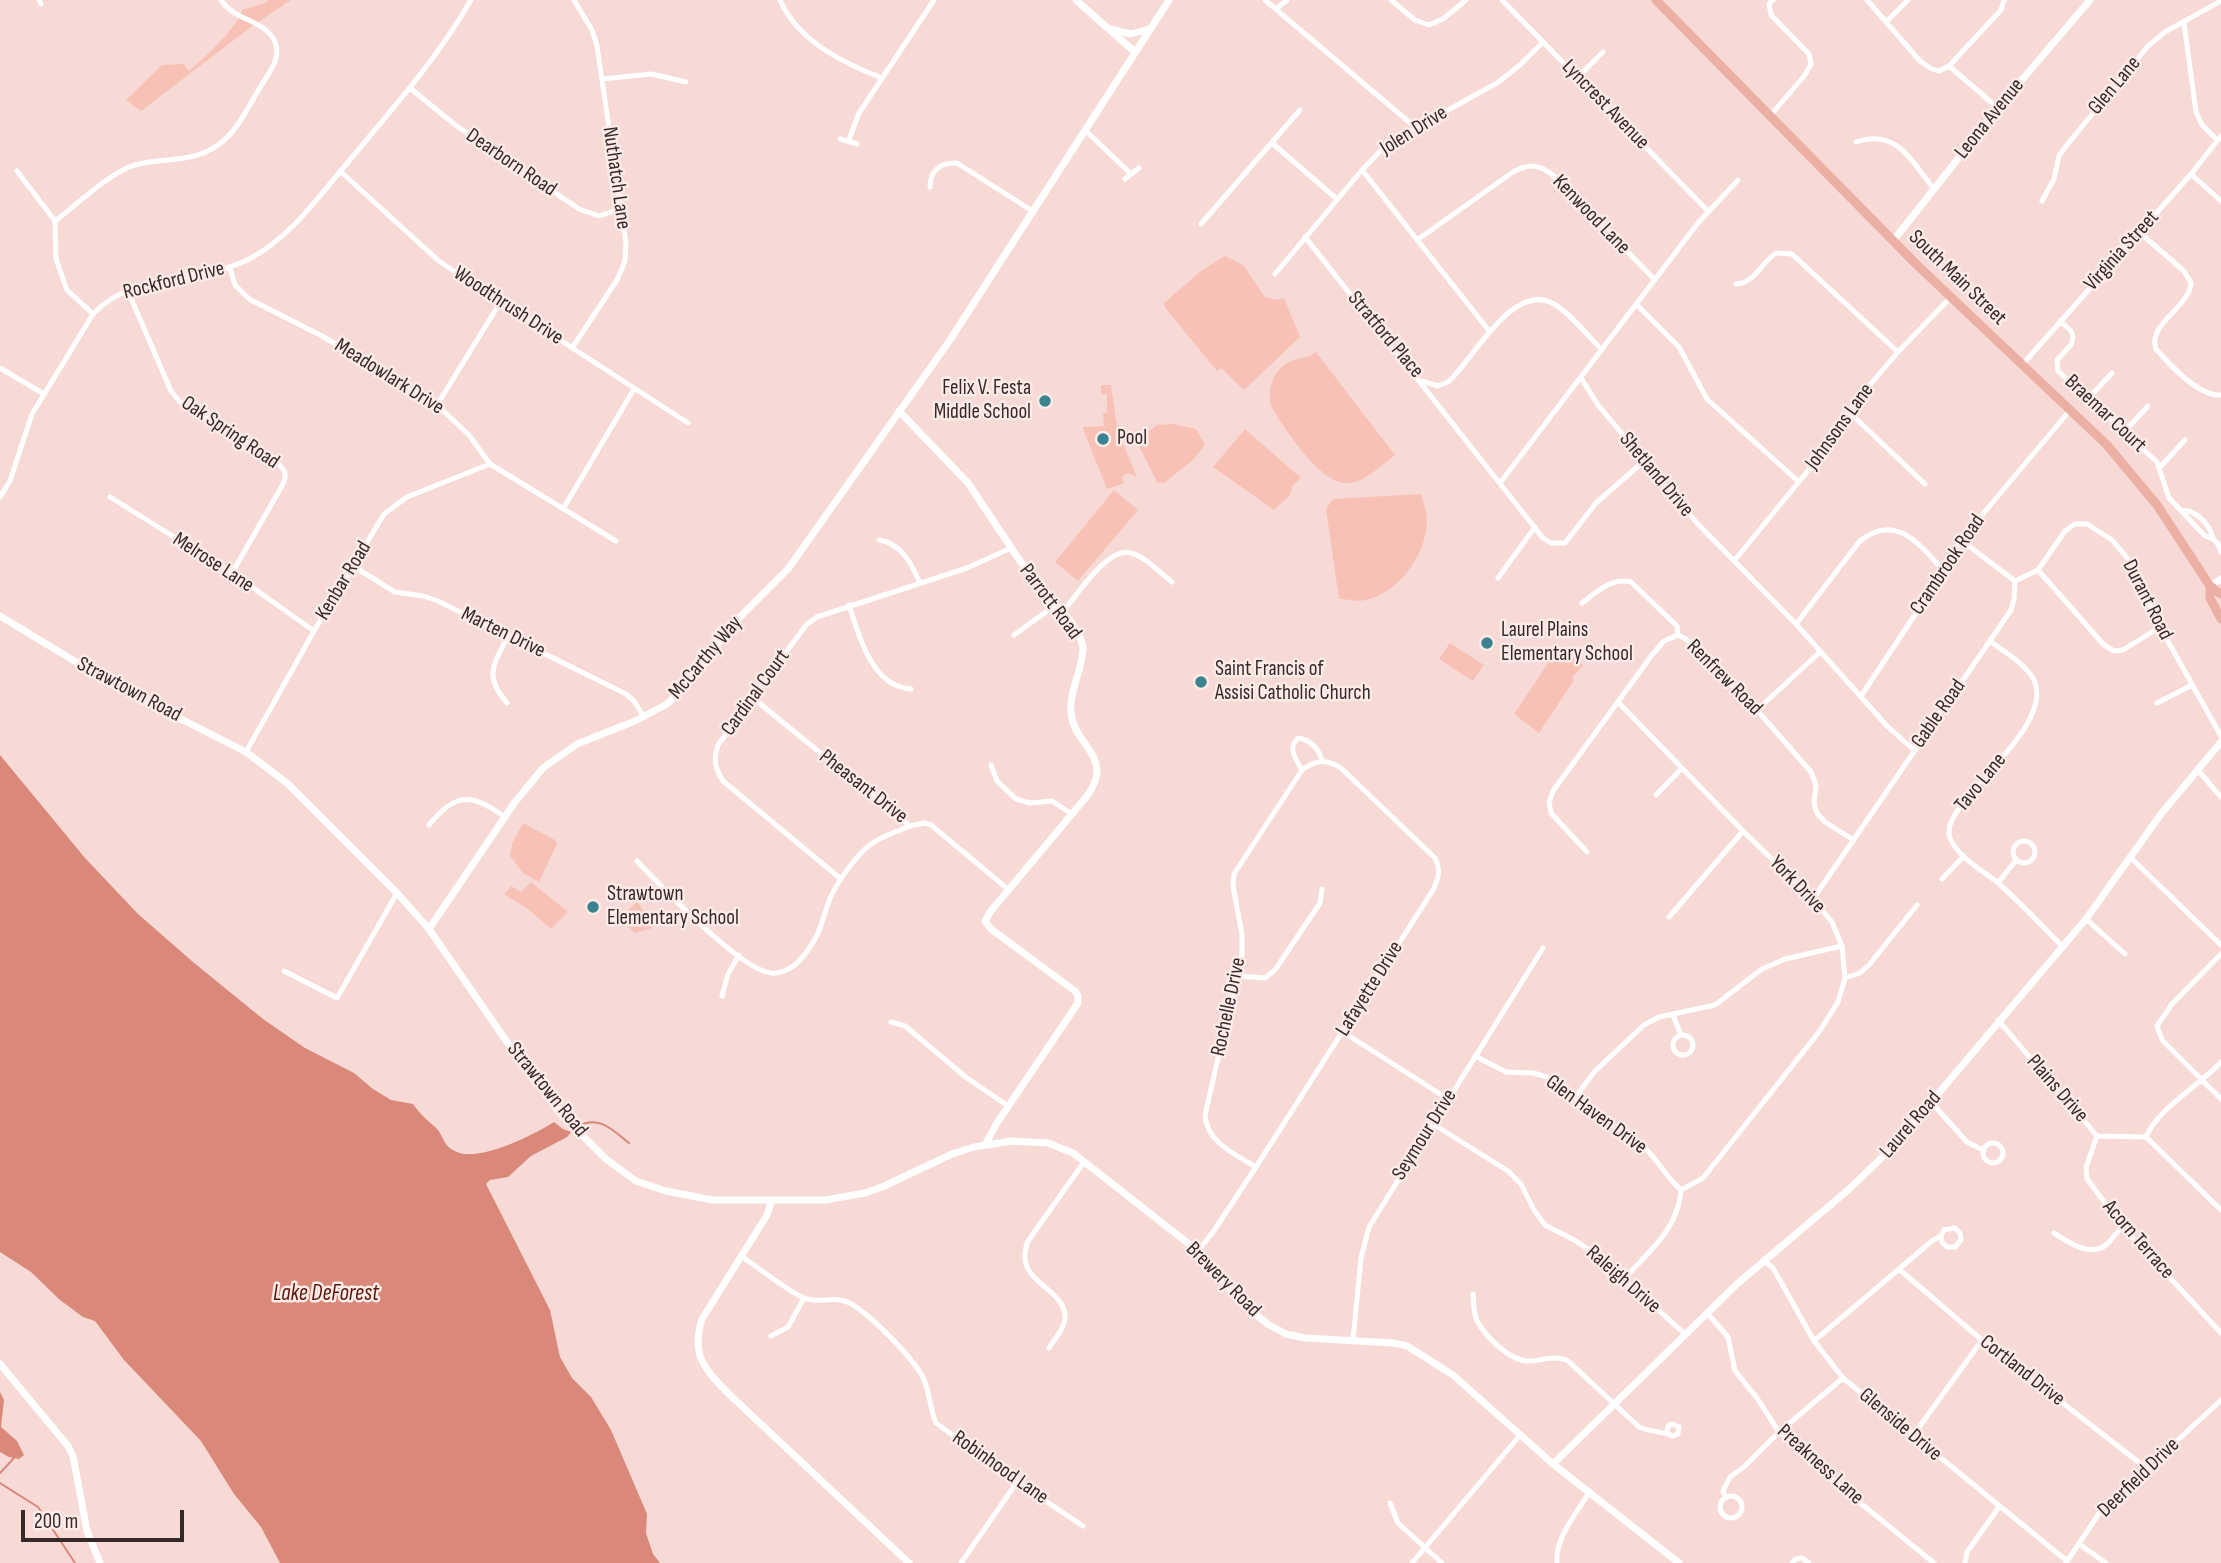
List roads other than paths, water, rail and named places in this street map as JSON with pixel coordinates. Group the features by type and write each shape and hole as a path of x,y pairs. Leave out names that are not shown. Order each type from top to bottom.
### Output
{"main road":[{"name":"South Main Street","path":"1656,0 1893,241 2107,445 2151,498 2210,586"},
{"path":"2210,586 2221,594"},
{"path":"2210,586 2209,596 2221,619"}],"street":[{"path":"55,221 128,167 204,154 220,146 232,134 277,54 275,42 268,32 233,12 221,0"},
{"name":"Rockford Drive","path":"0,496 15,466 32,414 93,314 103,303 127,289 230,268 270,247 291,229 410,88 446,42 471,0"},
{"name":"Nuthatch Lane","path":"572,348 617,280 625,261 626,243 602,79 592,30 574,0"},
{"path":"780,0 795,25 817,44 848,64 883,78"},
{"path":"848,142 857,116 934,0"},
{"path":"1076,0 1135,52"},
{"path":"899,411 950,340 1169,0"},
{"path":"1265,0 1415,127"},
{"path":"1276,9 1287,0"},
{"path":"1391,0 1415,20 1429,26 1443,19 1466,0"},
{"name":"Lyncrest Avenue","path":"1502,0 1708,211"},
{"path":"1770,116 1811,64 1809,54 1772,15 1769,4 1773,0"},
{"path":"1867,0 1920,61 1939,71 1948,66 2001,10 2004,0"},
{"path":"1886,22 1908,0"},
{"name":"Leona Avenue","path":"1893,241 1998,108 2090,0"},
{"name":"Glen Lane","path":"2042,201 2054,179 2059,156 2148,46 2165,32 2221,1"},
{"path":"2184,23 2196,112 2202,125 2219,138"},
{"path":"1106,27 1130,34 1144,32 1152,27"},
{"name":"Jolen Drive","path":"1275,274 1336,199 1388,143 1509,75 1543,42"},
{"path":"1578,77 1603,52"},
{"path":"1948,66 1998,108"},
{"path":"602,79 651,74 686,82"},
{"name":"Dearborn Road","path":"410,88 454,124 579,209 599,216 620,209"},
{"path":"1201,224 1300,110"},
{"path":"1086,131 1132,174"},
{"path":"1856,142 1868,138 1887,138 1896,144 1934,189"},
{"name":"Virginia Street","path":"2022,364 2191,174 2219,138"},
{"path":"840,139 857,144"},
{"path":"1272,144 1336,199"},
{"path":"930,187 930,178 935,170 947,163 957,163 1034,212"},
{"name":"Kenwood Lane","path":"1417,240 1513,172 1524,166 1535,165 1554,176 1655,281"},
{"path":"1125,179 1139,168"},
{"path":"1362,170 1490,332"},
{"path":"17,171 55,221 56,259 67,290 93,314"},
{"name":"Woodthrush Drive","path":"340,172 440,262 688,424"},
{"path":"2191,174 2221,201"},
{"path":"1500,483 1708,211 1738,180"},
{"path":"2139,232 2184,271 2191,282 2187,296 2156,334 2156,349 2201,392 2213,396 2221,395"},
{"name":"Stratford Place","path":"1305,237 1418,380 1438,386 1448,382 1511,311 1522,304 1544,300 1561,309 1602,350"},
{"path":"1736,284 1749,280 1776,253 1792,254 1898,352"},
{"name":"Meadowlark Drive","path":"230,268 235,285 249,299 322,336 437,405 469,435 489,464 616,541"},
{"name":"Oak Spring Road","path":"127,289 171,391 180,401 284,469 286,477 283,484 232,573"},
{"name":"Johnsons Lane","path":"1734,561 1815,462 1849,412 1898,352 1951,297"},
{"path":"437,405 501,301"},
{"path":"1636,304 1679,347 1707,399 1799,482"},
{"name":"Braemar Court","path":"2060,321 2071,331 2073,337 2071,345 2057,360 2056,367 2160,467 2165,492 2204,536 2217,542"},
{"path":"0,368 44,394"},
{"path":"2088,399 2112,373"},
{"name":"Shetland Drive","path":"1581,378 1598,405 1696,522 1796,624 1887,726 1913,750"},
{"path":"1418,380 1543,538 1551,543 1565,543 1596,503 1644,461"},
{"path":"564,509 634,389"},
{"path":"2124,432 2148,406"},
{"name":"Crambrook Road","path":"1861,696 1944,571 1961,540 2071,409"},
{"name":"Parrott Road","path":"899,411 961,475 993,517 1011,548 1077,631 1083,647 1071,702 1072,719 1094,756 1097,770 1092,789 987,917 986,925 1072,989 1079,1000 985,1145"},
{"name":"McCarthy Way","path":"429,929 538,773 565,751 598,734 644,717 680,694 731,626 784,573 899,411"},
{"path":"1849,412 1925,484"},
{"path":"2160,467 2185,440"},
{"name":"Kenbar Road","path":"246,752 384,514 407,497 489,464"},
{"name":"Melrose Lane","path":"110,497 232,573 314,631"},
{"name":"Durant Road","path":"2015,581 2038,570 2066,531 2075,524 2087,524 2112,540 2129,559 2160,627 2221,736"},
{"path":"1498,578 1535,527"},
{"path":"1796,624 1859,542 1871,532 1883,528 1907,536 1920,545 1944,571"},
{"path":"879,540 898,546 920,583"},
{"path":"1961,540 2015,581"},
{"path":"2217,542 2221,552"},
{"name":"Cardinal Court","path":"841,879 733,791 716,770 713,757 718,745 806,625 817,617 967,568 1011,548"},
{"path":"1063,612 1107,560 1120,552 1135,554 1172,582"},
{"name":"Marten Drive","path":"353,566 395,592 438,601 626,694 644,717"},
{"path":"2038,570 2096,637 2114,651 2123,650 2160,627"},
{"path":"2210,586 2221,579"},
{"name":"Gable Road","path":"1813,899 2011,610 2015,581"},
{"path":"1582,603 1613,582 1631,582 1677,626 1678,635"},
{"path":"1014,635 1057,604"},
{"path":"849,605 867,654 878,671 897,688 911,689"},
{"name":"Strawtown Road","path":"0,616 114,685 246,752 288,783 429,929 554,1106 618,1168 647,1186 691,1197 771,1202"},
{"name":"Renfrew Road","path":"1587,852 1559,825 1551,813 1549,802 1553,791 1658,648 1664,641 1678,635 1686,639 1757,710 1811,772 1816,785 1814,803 1817,813 1825,822 1853,839"},
{"path":"507,703 495,688 492,678 493,666 508,636"},
{"name":"Tavo Lane","path":"1990,641 2025,669 2034,681 2037,695 2034,710 2022,732 1993,770 1956,812 1950,823 1949,834 1953,845 1964,856 1998,883 2062,946"},
{"path":"1757,710 1821,652"},
{"path":"2157,703 2192,685"},
{"name":"Pheasant Drive","path":"753,698 910,826 923,823 931,825 1009,890"},
{"name":"York Drive","path":"1618,702 1813,899 1832,922 1842,946 1845,978 1838,1002 1819,1032 1703,1178 1681,1190"},
{"path":"1302,769 1292,750 1293,743 1298,738 1313,744 1322,760"},
{"name":"Laurel Road","path":"1553,1464 1737,1284 1874,1167 1932,1103 1998,1020 2086,919 2161,814 2221,742"},
{"name":"Rochelle Drive","path":"1256,1167 1210,1135 1205,1115 1237,976 1242,934 1233,887 1234,874 1302,769 1322,760"},
{"name":"Lafayette Drive","path":"1198,1251 1343,1032 1439,877 1435,858 1342,769 1322,760"},
{"path":"991,765 997,781 1016,799 1026,802 1052,801 1072,814"},
{"path":"1656,795 1682,768"},
{"path":"2197,769 2221,797"},
{"path":"429,825 445,806 462,799 480,801 505,817"},
{"path":"637,861 700,924 759,969 771,973 795,965 817,936 832,894 863,850 910,826"},
{"path":"1669,917 1743,831"},
{"path":"2022,841 2031,844 2035,850 2032,860 2025,863 2016,860 2013,854 2015,845 2022,841"},
{"path":"1942,879 1964,856"},
{"path":"2131,858 2221,945"},
{"path":"1998,883 2016,860"},
{"path":"1237,976 1265,978 1275,970 1320,902 1322,889"},
{"path":"284,971 338,998 397,893"},
{"path":"1845,978 1860,973 1869,965 1917,905"},
{"path":"2086,919 2125,954"},
{"path":"1574,1098 1594,1072 1644,1025 1659,1017 1715,1006 1762,970 1785,959 1842,946"},
{"name":"Seymour Drive","path":"1353,1339 1361,1258 1369,1227 1543,948"},
{"path":"2221,954 2172,1004 2157,1026 2162,1040 2221,1098"},
{"path":"722,996 728,974 739,955"},
{"path":"1673,1014 1681,1035"},
{"name":"Plains Drive","path":"1998,1020 2097,1136 2146,1137"},
{"path":"891,1022 905,1027 967,1078 1008,1107"},
{"path":"1343,1032 1448,1099"},
{"name":"Glen Haven Drive","path":"1475,1056 1506,1072 1533,1073 1547,1077 1646,1149 1659,1162 1670,1181 1681,1190"},
{"path":"2221,1062 2204,1081 2187,1092 2152,1124 2146,1137 2221,1210"},
{"path":"1932,1103 1968,1142 1983,1150"},
{"name":"Raleigh Drive","path":"1433,1124 1508,1171 1521,1184 1545,1225 1598,1256 1685,1334"},
{"name":"Acorn Terrace","path":"2097,1136 2086,1167 2087,1179 2123,1227 2221,1333"},
{"name":"Brewery Road","path":"771,1202 825,1200 865,1193 911,1175 952,1154 985,1145 1016,1141 1048,1143 1061,1147 1198,1251 1242,1304 1269,1325 1286,1334 1305,1338 1353,1339 1407,1346 1453,1375 1553,1464 1679,1563"},
{"path":"1049,1348 1063,1327 1063,1310 1057,1299 1027,1271 1024,1251 1028,1241 1084,1162"},
{"path":"1623,1279 1672,1226 1679,1209 1681,1190"},
{"path":"771,1202 767,1215 702,1319 697,1344 704,1366 730,1396 909,1563"},
{"path":"2054,1233 2075,1245 2092,1250 2108,1243 2123,1227"},
{"path":"1814,1341 1941,1236"},
{"path":"741,1256 804,1298 788,1327 771,1336"},
{"name":"Glenside Drive","path":"1765,1261 1773,1268 1814,1341 1843,1378 2066,1562"},
{"name":"Cortland Drive","path":"1900,1270 1982,1340 2146,1468"},
{"path":"1473,1294 1478,1323 1506,1352 1517,1359 1529,1361 1556,1357 1567,1360 1639,1427 1651,1433 1667,1432"},
{"name":"Robinhood Lane","path":"804,1298 820,1301 841,1300 854,1304 863,1311 921,1373 936,1423 1083,1526"},
{"name":"Preakness Lane","path":"1708,1314 1728,1337 1735,1371 1779,1432 1934,1563"},
{"path":"1912,1437 1982,1340"},
{"path":"0,1364 68,1446 73,1456 87,1531 100,1563"},
{"path":"1726,1498 1723,1492 1730,1477 1843,1378"},
{"name":"Deerfield Drive","path":"2066,1562 2100,1512 2221,1400"},
{"path":"1412,1563 1521,1434"},
{"path":"961,1563 1017,1482"},
{"path":"1557,1563 1561,1537 1590,1491"},
{"path":"1733,1497 1741,1502 1742,1509 1737,1517 1728,1518 1722,1513 1721,1506 1726,1498 1733,1497"},
{"path":"1391,1503 1398,1523 1442,1563"},
{"path":"1965,1563 1967,1552 2000,1507"},
{"path":"2079,1544 2106,1563"},
{"path":"1792,1563 1802,1558 1809,1563"}],"water":[{"name":"Lake DeForest","path":"0,755 85,858 138,914 263,1019 305,1048 354,1073 391,1100 413,1104 452,1150 467,1154 492,1150 534,1134 554,1122 571,1132 567,1137 531,1156 508,1177 490,1180 486,1184 550,1310 560,1357 572,1378 591,1397 611,1430 647,1514 646,1533 653,1554 660,1563 280,1563 261,1527 234,1494 201,1441 124,1360 95,1321 83,1317 60,1300 31,1272 0,1252"},
{"path":"0,1392 4,1400 1,1427 17,1441 24,1455 19,1459 0,1452"}],"waterway":[{"path":"578,1126 599,1123 629,1143"},
{"path":"0,1473 14,1458"},
{"path":"0,1483 38,1507 75,1563"}],"place":[{"name":"Felix V. Festa Middle School","path":"1045,401"},
{"name":"Pool","path":"1103,439"},
{"name":"Laurel Plains Elementary School","path":"1487,643"},
{"name":"Saint Francis of Assisi Catholic Church","path":"1201,682"},
{"name":"Strawtown Elementary School","path":"593,907"}]}
